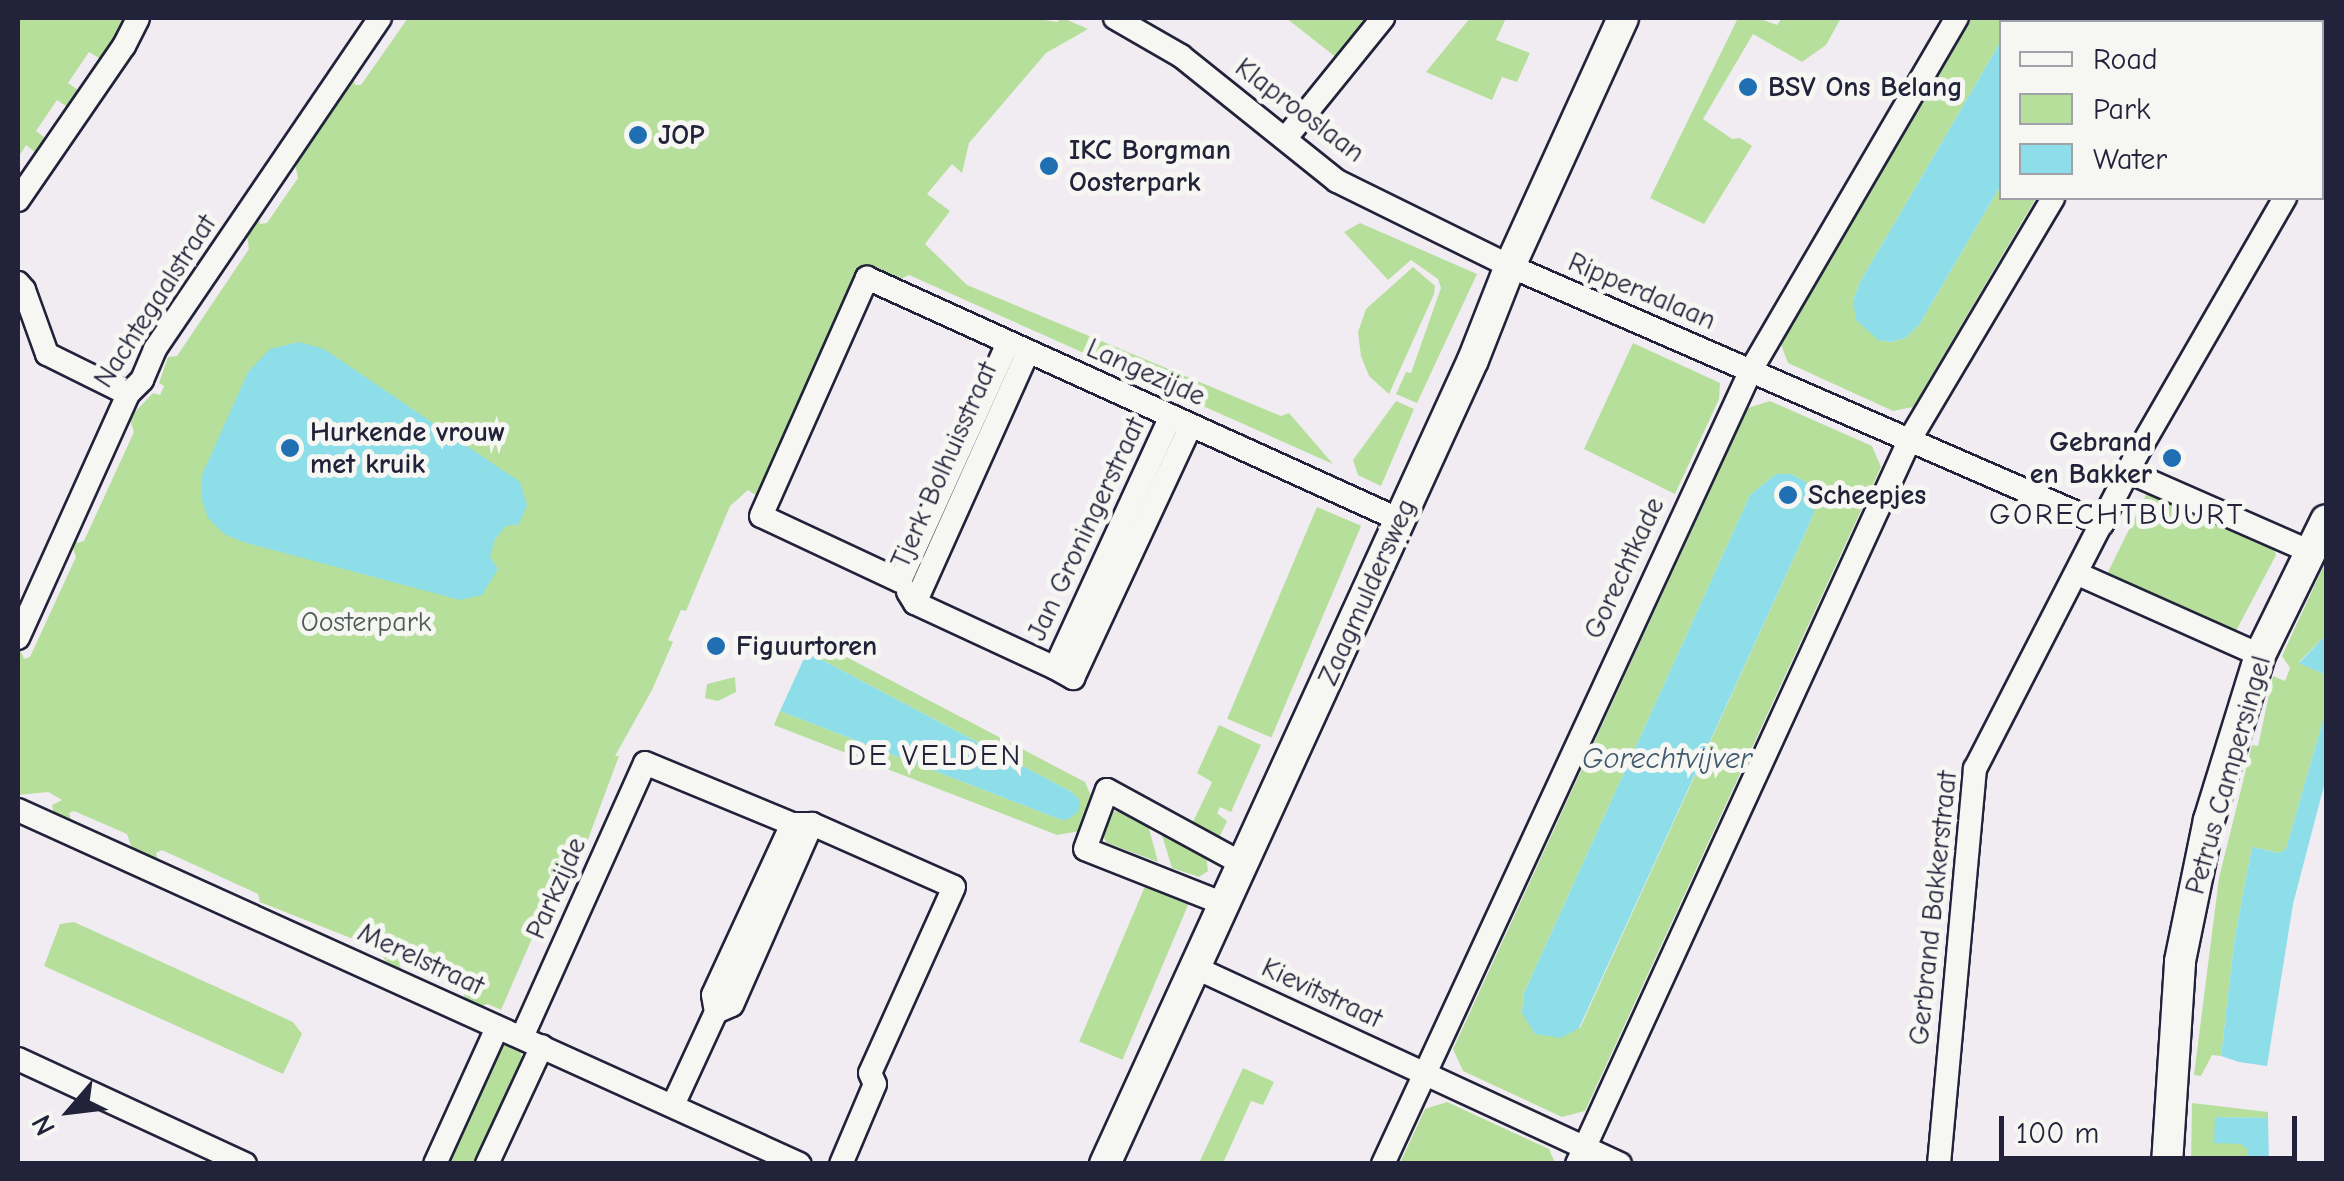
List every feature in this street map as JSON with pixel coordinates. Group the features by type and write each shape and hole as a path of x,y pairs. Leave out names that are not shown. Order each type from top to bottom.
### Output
{"street":[{"path":"18,200 124,46 138,18"},
{"name":"Nachtegaalstraat","path":"18,638 128,394 142,380 156,349 380,18"},
{"name":"Klaprooslaan","path":"1115,18 1181,56 1337,181 1510,266"},
{"path":"1285,139 1382,18"},
{"name":"Zaagmuldersweg","path":"1105,1164 1400,520 1491,318 1510,266 1624,18"},
{"name":"Gorechtkade","path":"1382,1164 1751,370 1956,18"},
{"path":"1580,1155 1910,439 2053,200"},
{"name":"Gerbrand Bakkerstraat","path":"1939,1164 1974,769 2131,473 2137,454 2285,200"},
{"name":"Ripperdalaan","path":"1510,266 1910,439"},
{"name":"Langezijde","path":"760,516 867,278 1400,520"},
{"path":"18,284 24,290 47,354 128,394"},
{"name":"Tjerk Bolhuisstraat","path":"760,516 900,581 1018,347"},
{"name":"Tjerk Bolhuisstraat","path":"915,602 1018,347"},
{"name":"Jan Groningerstraat","path":"915,602 1056,668 1181,421"},
{"path":"1910,439 2102,524"},
{"path":"2131,473 2309,552"},
{"name":"Petrus Campersingel","path":"2167,1164 2180,961 2209,820 2260,655 2326,520"},
{"path":"2078,574 2260,655"},
{"path":"900,581 915,602"},
{"name":"Parkzijde","path":"488,1164 532,1041 645,764 802,824"},
{"path":"1224,904 1085,849 1107,790 1243,864"},
{"name":"Merelstraat","path":"18,810 800,1164"},
{"path":"673,1105 716,1012 713,994 802,824 954,887 870,1073 875,1084 841,1164"},
{"name":"Kievitstraat","path":"1196,968 1423,1072 1580,1155 1620,1164"},
{"path":"435,1164 497,1028"},
{"path":"18,1059 246,1164"}],"green space":[{"path":"18,18 131,18 102,60 89,52 68,83 81,92 69,108 57,100 36,131 48,140 38,154 26,145 18,158"},
{"name":"Oosterpark","path":"408,18 1031,18 1057,22 1063,18 1088,29 1046,53 969,143 962,173 952,164 927,194 950,211 925,244 967,285 1281,416 1289,413 1333,464 909,275 901,279 867,264 849,285 853,288 760,498 748,490 730,506 686,611 681,610 668,640 673,642 652,690 615,756 619,756 587,842 579,851 570,851 501,1010 488,1004 470,1010 460,986 405,961 399,963 403,975 389,970 381,950 260,902 258,894 162,850 156,853 160,866 134,854 127,834 74,811 69,813 74,827 55,821 52,805 62,800 48,792 18,795 19,646 24,659 30,657 76,557 70,539 73,534 77,543 84,541 134,432 127,410 134,413 153,393 160,395 164,386 159,383 168,357 177,356 249,249 246,230 258,213 260,224 267,223 298,178 294,158 352,73 355,85 361,85"},
{"path":"1286,18 1370,18 1337,58"},
{"path":"1470,18 1506,18 1496,40 1530,53 1517,82 1502,77 1492,100 1426,72"},
{"path":"1738,18 1758,18 1777,25 1782,18 1841,18 1826,45 1802,62 1753,34 1703,119 1732,139 1740,138 1752,146 1704,224 1650,198"},
{"path":"1972,18 2016,18 1999,20 1999,44 1860,282 1853,301 1878,340 1905,338 1919,325 1999,188 1999,200 2035,200 1913,407 1893,411 1788,363 1780,342"},
{"path":"1360,223 1477,274 1417,403 1396,394 1406,372 1411,373 1441,288 1438,279 1411,260 1388,280 1344,232"},
{"path":"1413,267 1435,286 1434,294 1389,394 1369,376 1358,332 1366,309"},
{"path":"1633,343 1720,383 1719,399 1675,494 1584,449"},
{"path":"1396,401 1414,409 1381,486 1358,475 1353,460"},
{"path":"1770,401 1872,446 1881,467 1585,1111 1562,1117 1463,1071 1453,1049 1748,408","holes":["1776,474 1791,474 1806,482 1812,518 1580,1028 1522,1013 1524,993 1750,495"]},
{"path":"2147,493 2272,545 2276,555 2236,631 2110,578 2108,572"},
{"path":"1317,507 1361,526 1271,737 1227,719"},
{"path":"2325,563 2326,635 2299,662 2326,675 2326,710 2286,849 2279,853 2252,847 2235,936 2221,1056 2212,1055 2201,1076 2194,1075 2219,878 2252,745 2258,746 2273,676 2285,681 2290,668 2282,656"},
{"path":"812,639 1085,782 1095,805 1080,831 1057,835 774,725 780,711 1059,819 1072,792 807,652"},
{"path":"735,677 736,692 718,701 705,698 707,684"},
{"path":"1219,725 1261,745 1231,812 1220,807 1217,813 1227,821 1219,838 1192,824 1212,782 1197,773"},
{"path":"1113,811 1127,813 1148,825 1158,862 1107,843 1101,833 1107,815"},
{"path":"1161,832 1206,855 1208,871 1199,877 1172,868"},
{"path":"1146,884 1189,902 1122,1060 1079,1041"},
{"path":"74,922 293,1022 302,1034 283,1074 44,966 60,924"},
{"path":"506,1044 520,1049 522,1060 474,1163 448,1164 496,1052"},
{"path":"1243,1068 1274,1082 1263,1105 1251,1101 1223,1163 1199,1163"},
{"path":"1447,1102 1549,1149 1555,1163 1400,1163 1425,1109"},
{"path":"2192,1103 2268,1112 2268,1118 2215,1117 2247,1149 2247,1163 2191,1164"}],"water":[{"path":"2016,18 2099,18 2099,20"},
{"path":"1999,44 1999,188 1919,325 1905,338 1878,340 1856,320 1853,301 1860,282"},
{"path":"299,342 324,349 520,482 527,505 519,524 506,526 495,539 490,557 498,569 482,595 460,600 243,542 224,534 208,518 201,497 201,477 248,372 270,349"},
{"name":"Gorechtvijver","path":"1776,474 1791,474 1806,482 1816,500 1812,518 1579,1028 1561,1038 1535,1034 1522,1013 1524,993 1750,495"},
{"path":"2326,635 2326,675 2299,663"},
{"path":"807,652 1072,792 1080,801 1078,812 1067,820 1059,819 780,711"},
{"path":"2326,710 2326,778 2293,904 2267,1066 2239,1062 2221,1056 2235,936 2252,847 2279,853 2286,849"},
{"path":"2215,1117 2268,1118 2269,1163 2247,1163 2247,1149 2241,1144 2214,1143"}],"place":[{"name":"BSV Ons Belang","path":"1748,87"},
{"name":"JOP","path":"638,135"},
{"name":"IKC Borgman Oosterpark","path":"1049,166"},
{"name":"Hurkende vrouw met kruik","path":"290,448"},
{"name":"Gebrand en Bakker","path":"2172,458"},
{"name":"Scheepjes","path":"1788,495"},
{"name":"Figuurtoren","path":"716,646"}],"district":[{"name":"GORECHTBUURT","path":"2117,515"},
{"name":"DE VELDEN","path":"935,756"}]}
